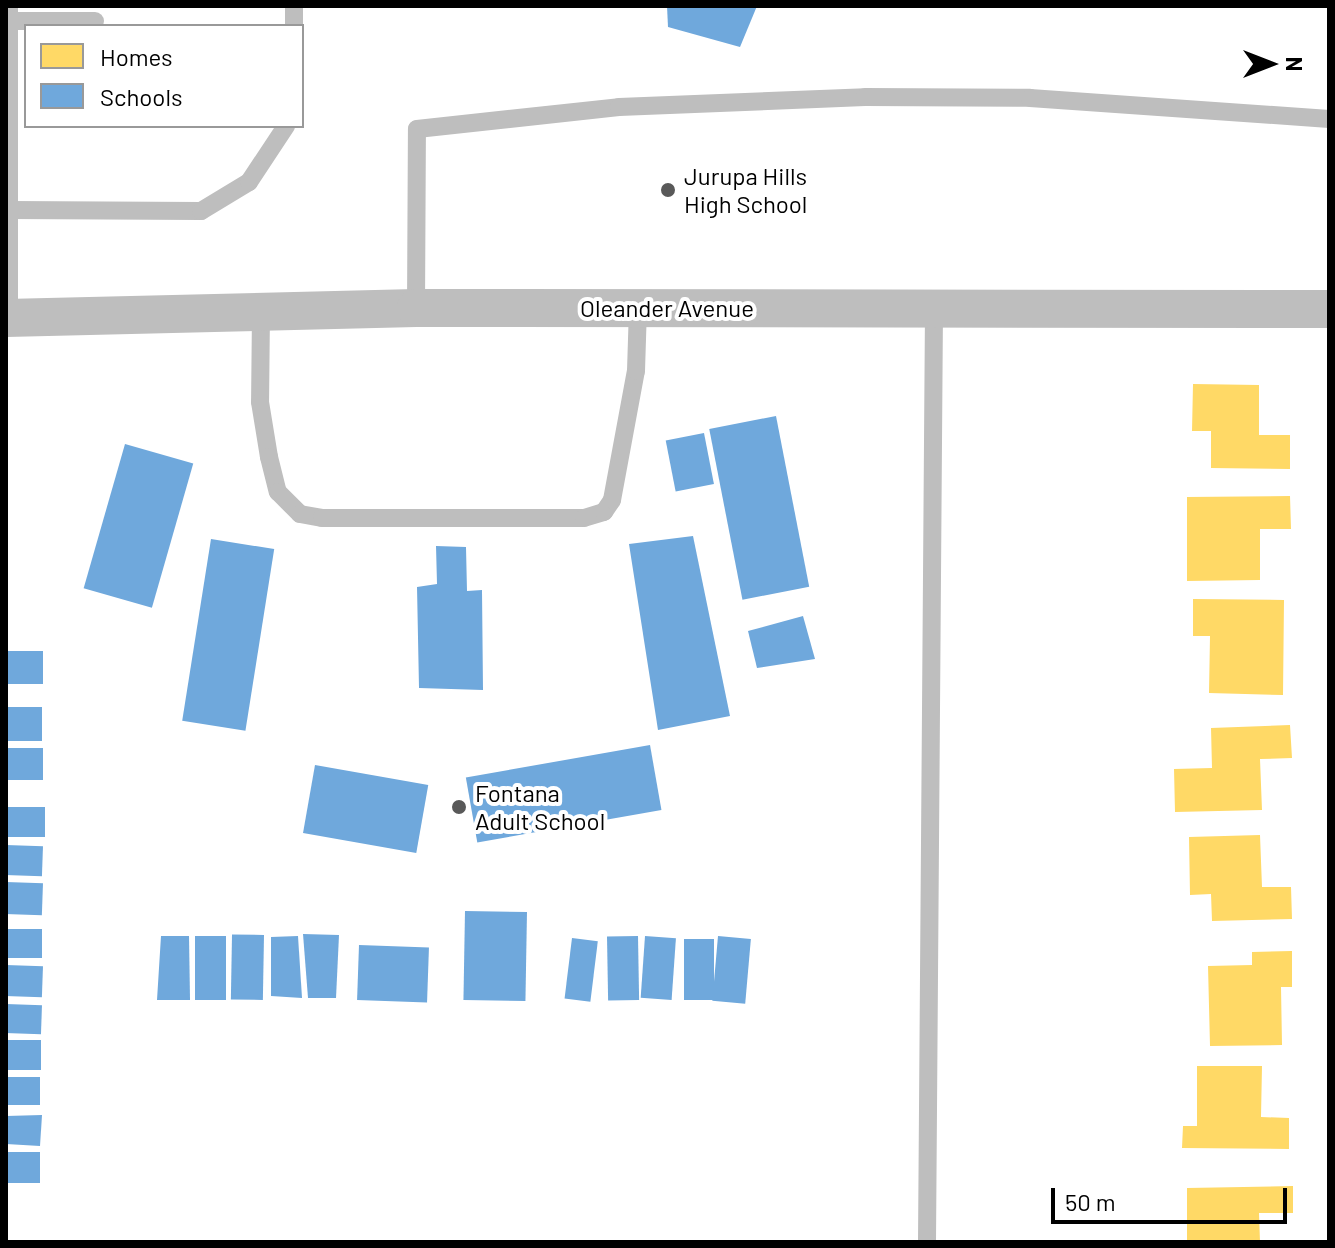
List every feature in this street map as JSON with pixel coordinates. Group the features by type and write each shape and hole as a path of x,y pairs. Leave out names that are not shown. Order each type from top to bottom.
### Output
{"street":[{"name":"Oleander Avenue","path":"8,318 416,308 1329,309"}],"lane":[{"path":"8,318 9,14 95,21"},
{"path":"416,308 417,129 619,107 865,97 1030,98 1329,119"},
{"path":"9,210 201,211 249,182 285,128"},
{"path":"261,312 260,402 269,457 278,492 300,514 584,518 604,512 612,500 636,371 638,308"},
{"path":"927,1242 934,309"}],"building: Homes":[{"path":"1193,384 1259,385 1259,435 1290,435 1290,469 1211,468 1211,431 1192,431"},
{"path":"1290,496 1291,529 1260,529 1260,580 1187,581 1187,497"},
{"path":"1193,599 1284,600 1283,695 1209,693 1210,636 1193,636"},
{"path":"1290,725 1292,758 1260,759 1262,810 1175,812 1174,769 1212,768 1211,728"},
{"path":"1260,835 1262,887 1291,887 1292,919 1212,921 1211,894 1190,895 1189,837"},
{"path":"1292,951 1292,987 1281,987 1282,1045 1210,1046 1208,966 1252,965 1252,952"},
{"path":"1197,1066 1262,1066 1261,1117 1289,1118 1289,1149 1182,1148 1183,1126 1197,1126"},
{"path":"1293,1186 1293,1213 1259,1213 1260,1242 1187,1242 1187,1188"}],"building: Schools":[{"path":"667,6 757,6 740,47 668,27"},
{"path":"776,416 809,587 742,600 709,429"},
{"path":"704,433 714,484 676,491 666,440"},
{"path":"125,444 193,464 152,608 84,588"},
{"path":"693,536 730,716 658,730 629,544"},
{"path":"211,539 274,549 245,731 182,721"},
{"path":"436,546 466,547 467,591 482,590 483,690 419,688 417,587 437,584"},
{"path":"803,616 815,659 757,668 748,631"},
{"path":"6,651 43,651 43,684 6,684"},
{"path":"6,707 42,707 42,741 6,741"},
{"path":"650,745 661,810 477,842 466,777"},
{"path":"6,748 43,748 43,780 6,780"},
{"path":"315,765 428,785 416,853 303,833"},
{"path":"6,807 45,807 45,837 6,837"},
{"path":"6,845 43,846 42,876 6,875"},
{"path":"6,882 43,883 42,915 6,914"},
{"path":"465,911 527,912 525,1001 463,1000"},
{"path":"6,929 42,929 42,958 6,958"},
{"path":"232,934 264,935 263,1000 231,999"},
{"path":"303,934 339,935 336,998 308,998"},
{"path":"161,936 189,936 190,1000 157,1000"},
{"path":"195,936 226,936 226,1000 195,1000"},
{"path":"298,936 302,998 271,996 271,937"},
{"path":"638,936 639,1000 608,1001 607,937"},
{"path":"645,936 676,938 672,1000 641,998"},
{"path":"718,936 751,939 745,1004 712,1001"},
{"path":"572,938 598,941 590,1002 565,999"},
{"path":"684,939 714,939 714,1000 684,1000"},
{"path":"359,945 429,947 427,1002 357,1000"},
{"path":"6,965 43,966 42,997 6,996"},
{"path":"6,1004 42,1005 41,1034 6,1033"},
{"path":"6,1040 41,1040 41,1070 6,1070"},
{"path":"6,1077 40,1077 40,1105 6,1105"},
{"path":"42,1115 40,1146 6,1144 6,1116"},
{"path":"6,1152 40,1152 40,1183 6,1183"}],"place":[{"name":"Jurupa Hills High School","path":"668,190"},
{"name":"Fontana Adult School","path":"459,807"}]}
